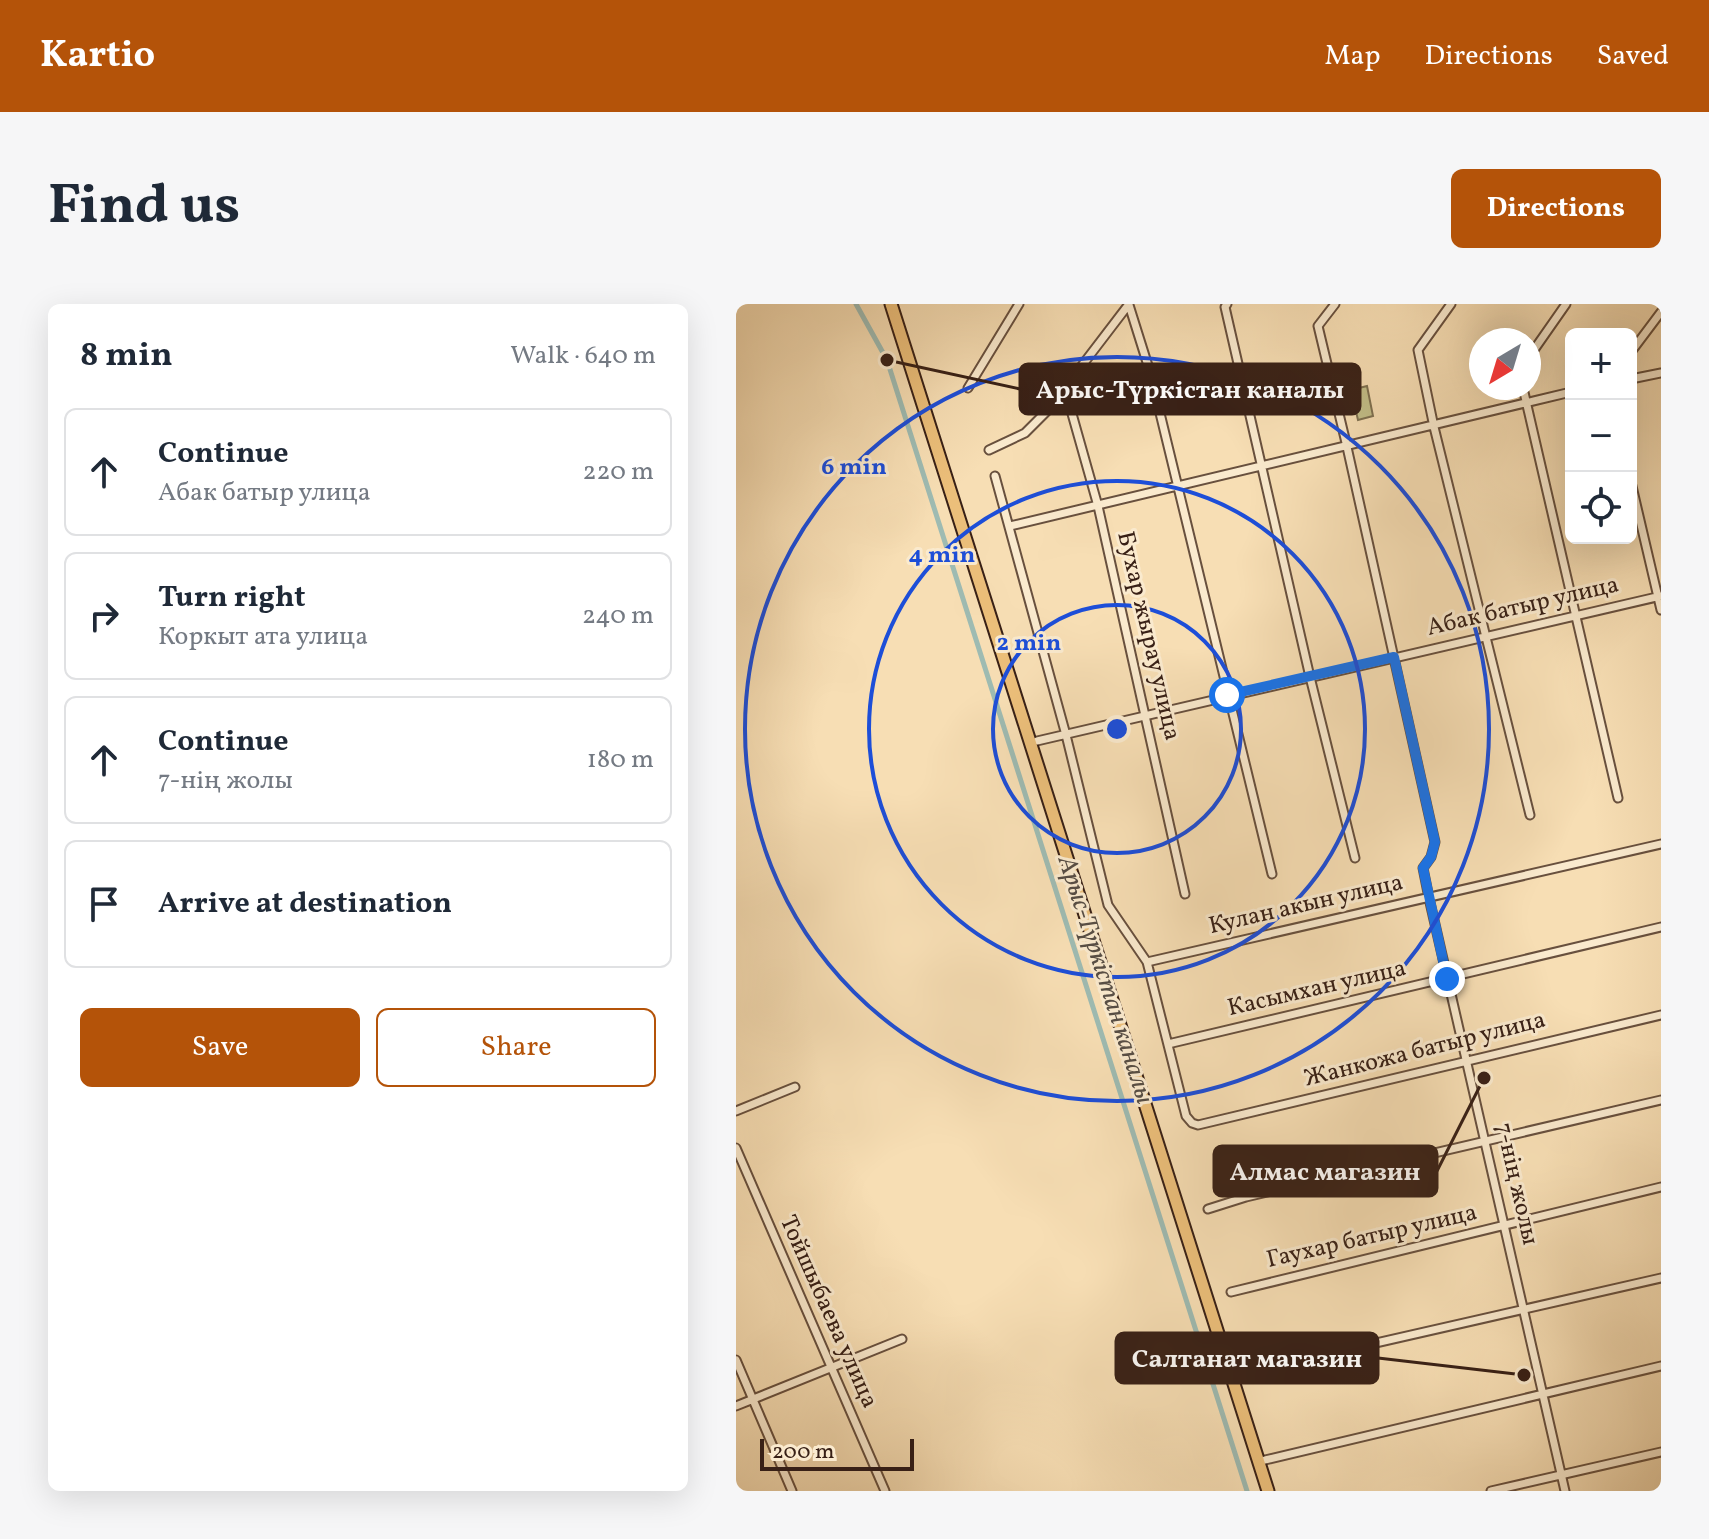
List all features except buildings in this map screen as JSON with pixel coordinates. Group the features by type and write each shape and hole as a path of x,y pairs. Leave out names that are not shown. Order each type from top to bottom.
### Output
{"highway":[{"path":"891,304 1268,1491"},
{"path":"898,304 1275,1491"}],"street":[{"path":"968,388 1019,304"},
{"path":"1129,304 1150,372 1272,874"},
{"path":"989,450 1025,433 1065,389 1129,304"},
{"path":"1227,304 1225,307 1310,677 1355,858"},
{"path":"1335,304 1318,326 1394,657"},
{"path":"1451,304 1418,350 1434,427 1530,815"},
{"path":"1541,340 1566,304"},
{"path":"1637,344 1661,312"},
{"path":"1637,378 1661,373"},
{"name":"Бухар жырау улица","path":"1065,389 1098,506 1185,894"},
{"path":"1010,526 1565,393"},
{"path":"1525,400 1618,798"},
{"path":"995,476 1066,735 1108,905 1147,962 1168,1044"},
{"path":"1637,506 1661,610"},
{"name":"Абак батыр улица","path":"1037,741 1659,596"},
{"name":"7-нің жолы","path":"1394,657 1435,842 1431,857 1423,868 1429,898 1565,1491"},
{"name":"Кулан акын улица","path":"1147,962 1661,844"},
{"name":"Касымхан улица","path":"1168,1044 1661,927"},
{"name":"Жанкожа батыр улица","path":"1168,1044 1186,1116 1198,1125 1661,1015"},
{"path":"736,1111 795,1087"},
{"path":"1208,1209 1246,1197 1661,1100"},
{"name":"Тойшыбаева улица","path":"736,1148 885,1491"},
{"name":"Гаухар батыр улица","path":"1231,1292 1661,1187"},
{"path":"1253,1371 1661,1278"},
{"path":"736,1406 902,1339"},
{"path":"736,1360 792,1491"},
{"path":"1265,1460 1661,1366"},
{"path":"1491,1491 1661,1452"}],"shaded area":[{"path":"1367,386 1373,416 1358,420 1351,390"}],"waterway":[{"name":"Арыс-Түркістан каналы","path":"856,304 887,360 1247,1491"}],"place":[{"name":"Арыс-Түркістан каналы","path":"887,360"},
{"name":"Алмас магазин","path":"1484,1078"},
{"name":"Салтанат магазин","path":"1524,1375"}],"route":[{"path":"1227,695 1394,657 1435,842 1431,857 1423,868 1447,979"}]}
